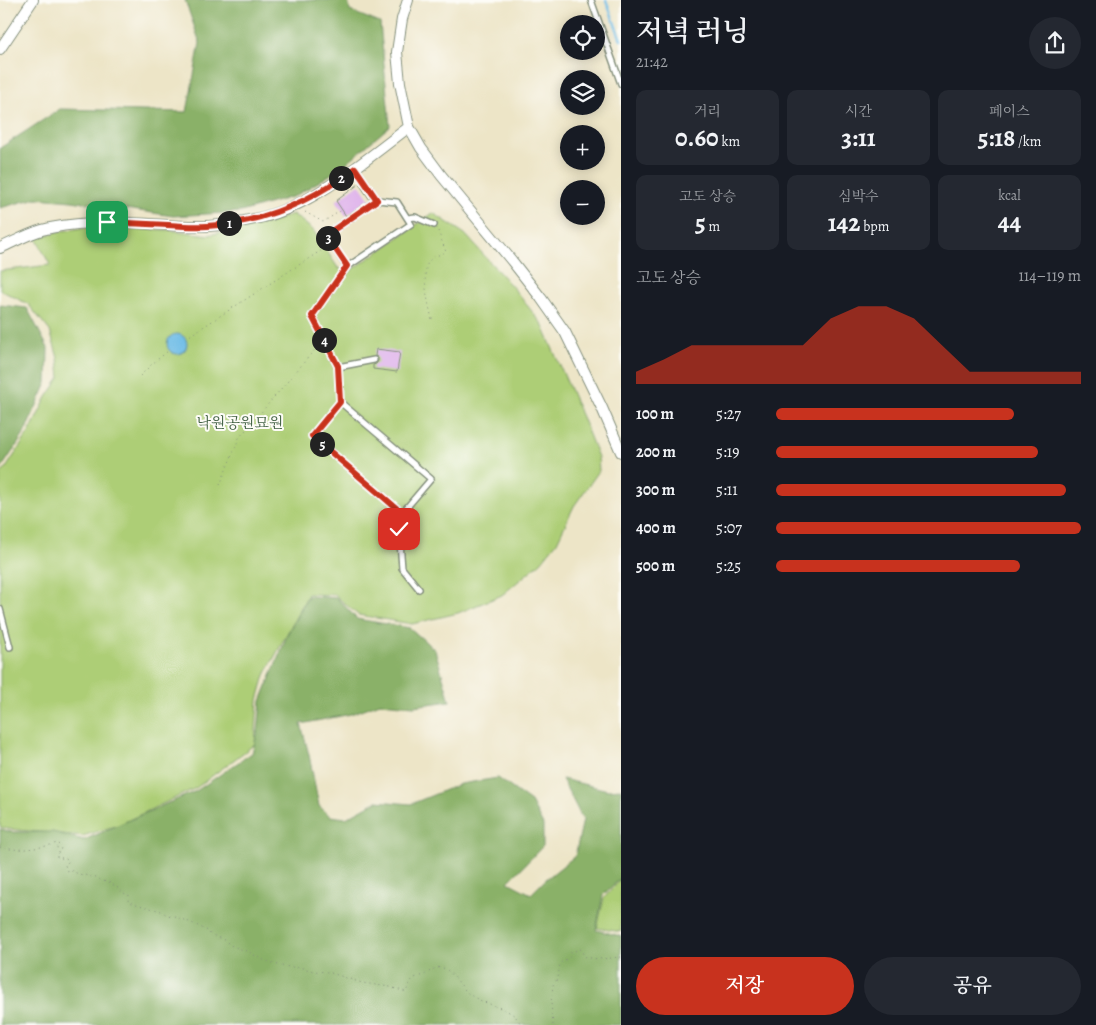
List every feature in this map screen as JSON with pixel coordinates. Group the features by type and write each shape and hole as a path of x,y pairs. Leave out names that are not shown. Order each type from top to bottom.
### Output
{"street":[{"path":"0,48 33,0"},
{"path":"408,0 402,19 397,52 400,83 409,127 421,148 441,175 512,261 565,332 621,452"},
{"path":"0,248 42,230 84,224 107,222 206,226 266,216 291,207 313,195 355,168 409,127"}],"lane":[{"path":"591,0 621,84"},
{"path":"355,168 377,200"},
{"path":"347,266 326,235 377,200 397,202 412,224 347,266 312,316 338,366 340,402 312,436 402,513"},
{"path":"408,218 415,218 434,225"},
{"path":"338,366 374,360"},
{"path":"340,402 431,479 402,513 399,529 402,568 419,589"},
{"path":"0,609 10,647"}],"path":[{"path":"305,212 323,222 342,210"},
{"path":"432,319 427,300 425,270 430,259 446,252 439,232 434,225"},
{"path":"186,338 332,243"},
{"path":"220,485 239,438 324,339"},
{"path":"140,376 168,352"},
{"path":"0,847 8,849 36,847 57,842 56,847 61,848 56,855 58,858 64,858 69,861 65,865 67,871 96,877 102,881 109,882 121,890 121,892 128,894 128,901 132,903 161,911 166,915 194,924 232,946 281,966 328,972 362,983 390,987 406,992 412,979 426,975 436,968 442,968 450,972 469,994 492,1006 507,1011 515,1016 522,1025"},
{"path":"553,1025 551,1003 553,985 558,978 560,963 570,957 571,952 581,949 584,956 589,958 602,959 621,956"}],"green space":[{"path":"185,0 348,0 350,11 380,23 390,126 338,170 295,196 241,212 173,216 72,201 36,198 0,208 0,148 60,109 187,112 200,43"},
{"name":"낙원공원묘원","path":"433,213 465,234 515,290 542,324 598,457 599,471 574,506 557,542 541,562 502,595 458,613 412,624 358,615 335,595 308,594 265,675 258,700 255,744 196,788 118,825 83,836 0,827 0,475 30,431 47,397 60,378 58,358 50,331 28,304 0,290 0,271 50,265 36,238 56,232 88,227 169,230 209,235 293,214 313,230 338,268 349,272"},
{"path":"0,305 27,308 48,348 47,383 23,436 0,470"},
{"path":"308,596 337,598 357,619 410,628 435,650 450,701 414,706 380,703 351,714 301,724 319,806 330,816 346,818 377,801 411,804 460,784 498,778 531,802 543,825 543,846 508,882 531,894 575,856 583,820 562,779 608,790 621,789 621,878 603,895 596,930 621,936 621,1025 0,1025 0,829 12,832 53,832 84,840 196,791 252,753 258,731 261,701 288,633"},
{"path":"621,879 621,932 597,928 604,898"}],"water":[{"path":"177,334 184,337 187,344 184,351 177,354 170,351 167,344 170,337"}],"building":[{"path":"359,184 370,200 346,216 336,201"},
{"path":"376,349 400,352 397,372 373,369 373,365 378,361 378,358 375,356"}],"waterway":[{"path":"606,0 621,40"}],"route":[{"path":"107,222 206,226 266,216 291,207 355,168 377,200 326,235 347,266 312,316 338,366 340,402 312,436 402,513 399,529"}]}
